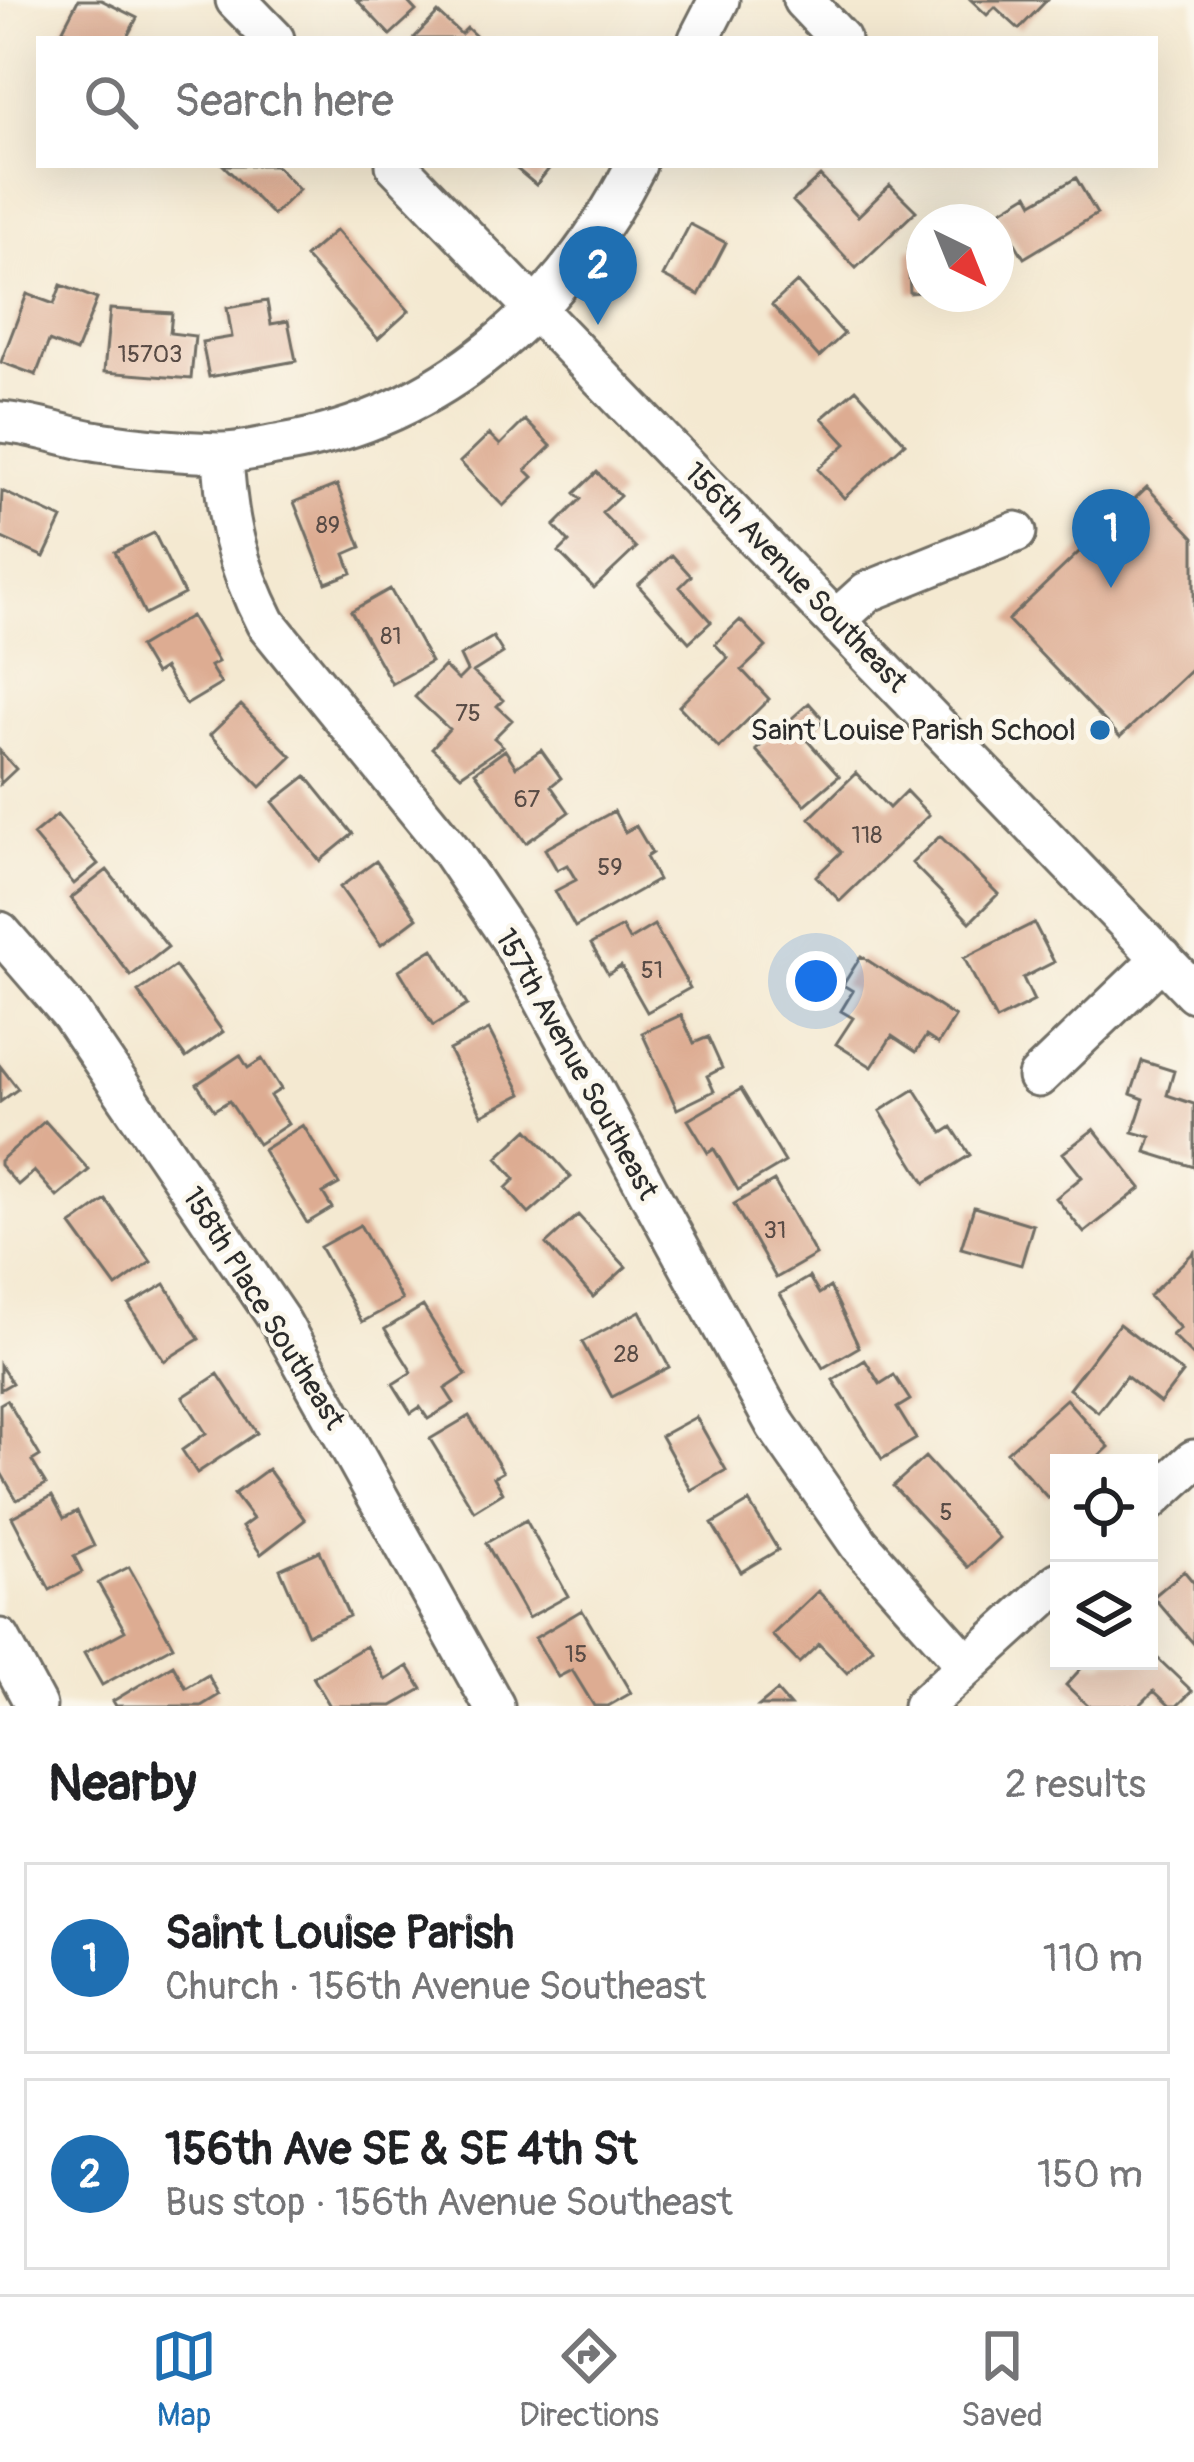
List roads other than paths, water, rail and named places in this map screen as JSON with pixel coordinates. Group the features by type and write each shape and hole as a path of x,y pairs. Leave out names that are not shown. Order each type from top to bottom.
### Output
{"street":[{"path":"236,0 271,36"},
{"path":"701,36 719,0"},
{"path":"802,0 837,36"},
{"name":"156th Avenue Southeast","path":"399,168 1194,992"},
{"path":"0,422 97,442 223,454 317,438 380,417 455,377 537,310 609,218 634,168"},
{"name":"157th Avenue Southeast","path":"223,454 226,518 245,581 266,623 452,852 511,940 776,1425 859,1544 967,1665"},
{"path":"837,620 867,592 1016,532"},
{"name":"158th Place Southeast","path":"0,932 71,1014 281,1323 494,1706"},
{"path":"1038,1077 1162,958"},
{"path":"1158,1493 1194,1460"},
{"path":"923,1706 1050,1590"},
{"path":"0,1639 36,1706"}],"place":[{"name":"156th Ave SE & SE 4th St","path":"598,325"},
{"name":"Saint Louise Parish","path":"1111,588"},
{"name":"Saint Louise Parish School","path":"1100,730"}]}
